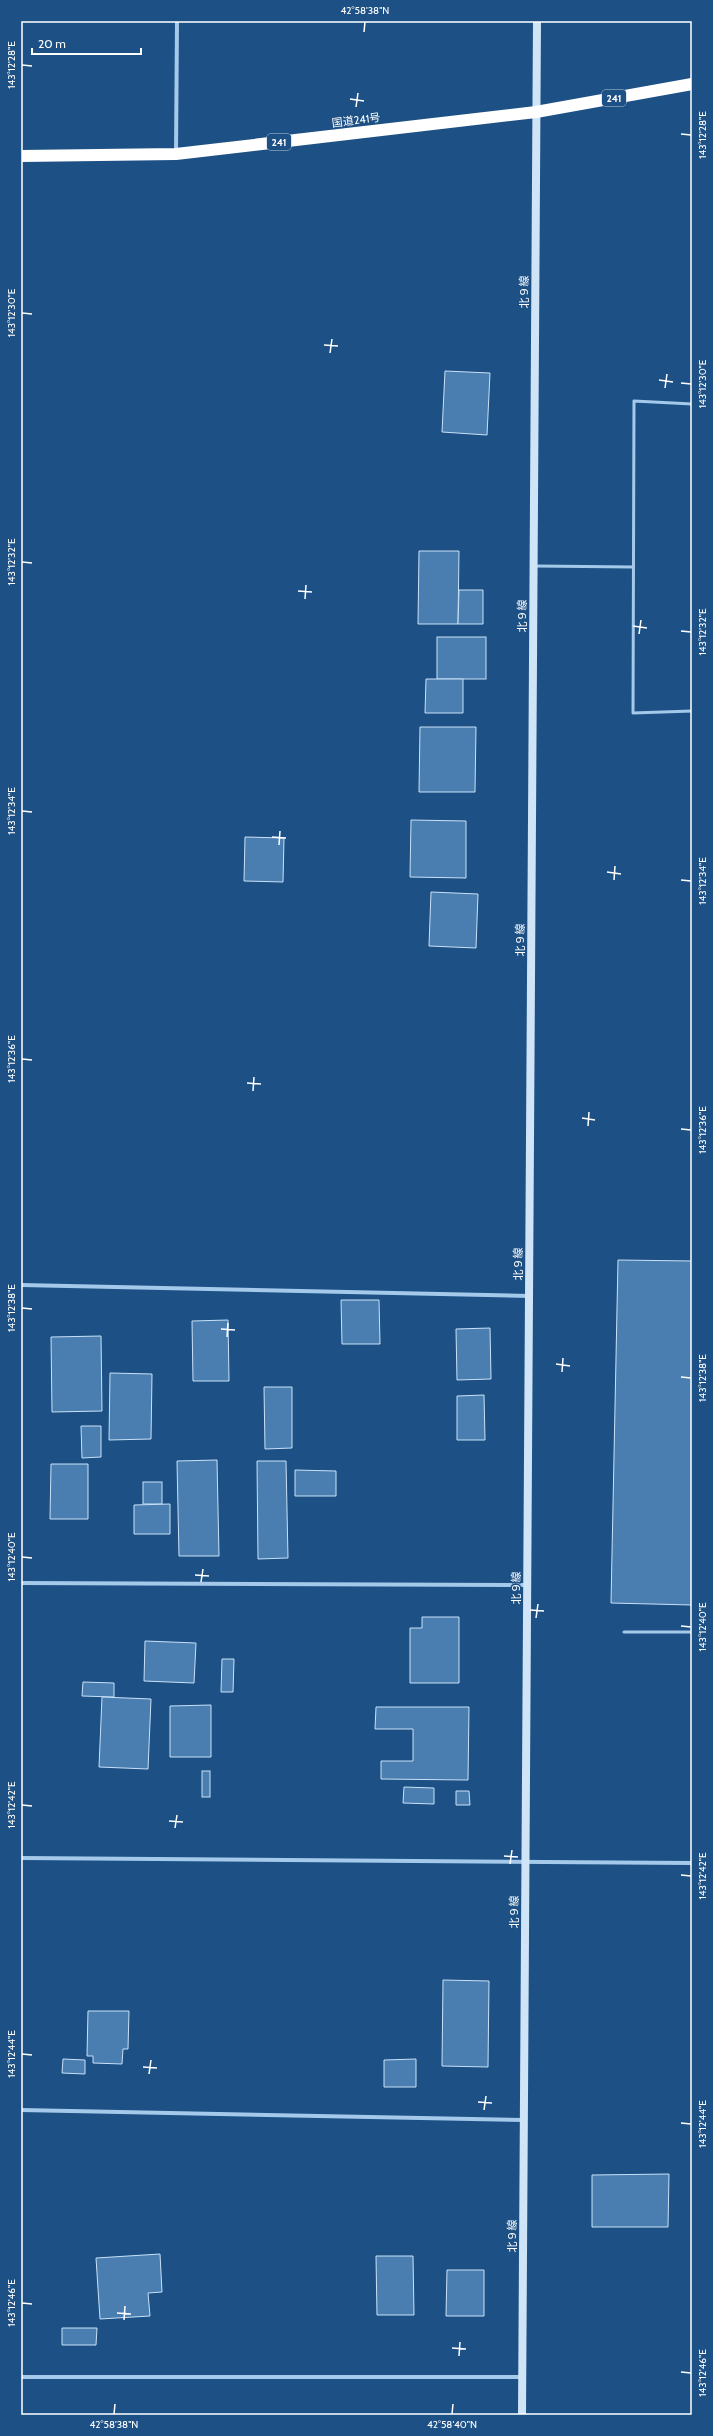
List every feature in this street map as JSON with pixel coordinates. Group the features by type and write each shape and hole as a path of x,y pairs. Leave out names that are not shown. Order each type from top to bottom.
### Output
{"highway":[{"name":"国道241号","path":"21,156 176,154 536,112 692,84"}],"street":[{"path":"176,154 177,21"},
{"name":"北９線","path":"522,2415 537,21"},
{"path":"21,1284 529,1296"},
{"path":"21,1583 527,1585"},
{"path":"21,1858 526,1863 692,1863"},
{"path":"21,2110 524,2120"},
{"path":"21,2377 522,2377"}],"lane":[{"path":"692,404 634,401 632,713 692,711"},
{"path":"533,566 633,567"},
{"path":"624,1632 692,1632"}],"building":[{"path":"445,371 490,373 487,435 442,432"},
{"path":"419,551 459,551 458,624 418,624"},
{"path":"459,590 483,590 483,624 458,624"},
{"path":"437,637 486,637 486,679 437,679"},
{"path":"426,679 463,679 463,713 425,713"},
{"path":"420,727 476,727 475,792 419,792"},
{"path":"411,820 466,821 466,878 410,877"},
{"path":"245,837 284,838 283,882 244,881"},
{"path":"431,892 478,894 476,948 429,946"},
{"path":"618,1260 692,1261 692,1605 611,1603"},
{"path":"341,1300 379,1300 380,1344 342,1344"},
{"path":"228,1320 229,1381 193,1381 192,1321"},
{"path":"490,1328 491,1379 457,1380 456,1329"},
{"path":"101,1336 102,1411 52,1412 51,1337"},
{"path":"110,1373 152,1374 151,1439 109,1440"},
{"path":"264,1387 292,1387 292,1448 265,1449"},
{"path":"484,1395 485,1440 457,1440 457,1396"},
{"path":"81,1426 101,1426 101,1457 82,1458"},
{"path":"217,1460 219,1556 179,1556 177,1461"},
{"path":"257,1461 286,1461 288,1558 258,1559"},
{"path":"51,1464 88,1464 88,1519 50,1519"},
{"path":"295,1470 336,1471 336,1496 295,1496"},
{"path":"143,1482 162,1482 162,1504 143,1504"},
{"path":"170,1504 170,1534 134,1534 134,1505"},
{"path":"422,1617 459,1617 459,1683 410,1683 410,1628 422,1628"},
{"path":"145,1641 196,1643 194,1683 144,1681"},
{"path":"222,1659 234,1659 233,1692 221,1692"},
{"path":"83,1682 114,1683 114,1697 82,1696"},
{"path":"102,1697 151,1699 148,1769 99,1767"},
{"path":"211,1705 211,1757 170,1757 170,1706"},
{"path":"376,1707 469,1707 468,1780 381,1779 381,1761 413,1761 413,1729 375,1729"},
{"path":"202,1771 210,1771 210,1797 202,1797"},
{"path":"404,1787 434,1788 434,1804 403,1803"},
{"path":"456,1791 469,1791 470,1805 456,1805"},
{"path":"443,1980 489,1981 488,2067 442,2066"},
{"path":"88,2011 129,2011 128,2049 123,2049 122,2064 93,2063 93,2056 87,2056"},
{"path":"63,2059 85,2060 85,2074 62,2073"},
{"path":"416,2059 416,2087 384,2087 384,2060"},
{"path":"669,2174 668,2227 592,2227 592,2175"},
{"path":"160,2254 162,2292 148,2293 150,2316 100,2319 96,2258"},
{"path":"376,2256 413,2256 414,2315 377,2315"},
{"path":"447,2270 484,2270 484,2316 446,2316"},
{"path":"62,2328 97,2328 96,2345 62,2345"}]}
